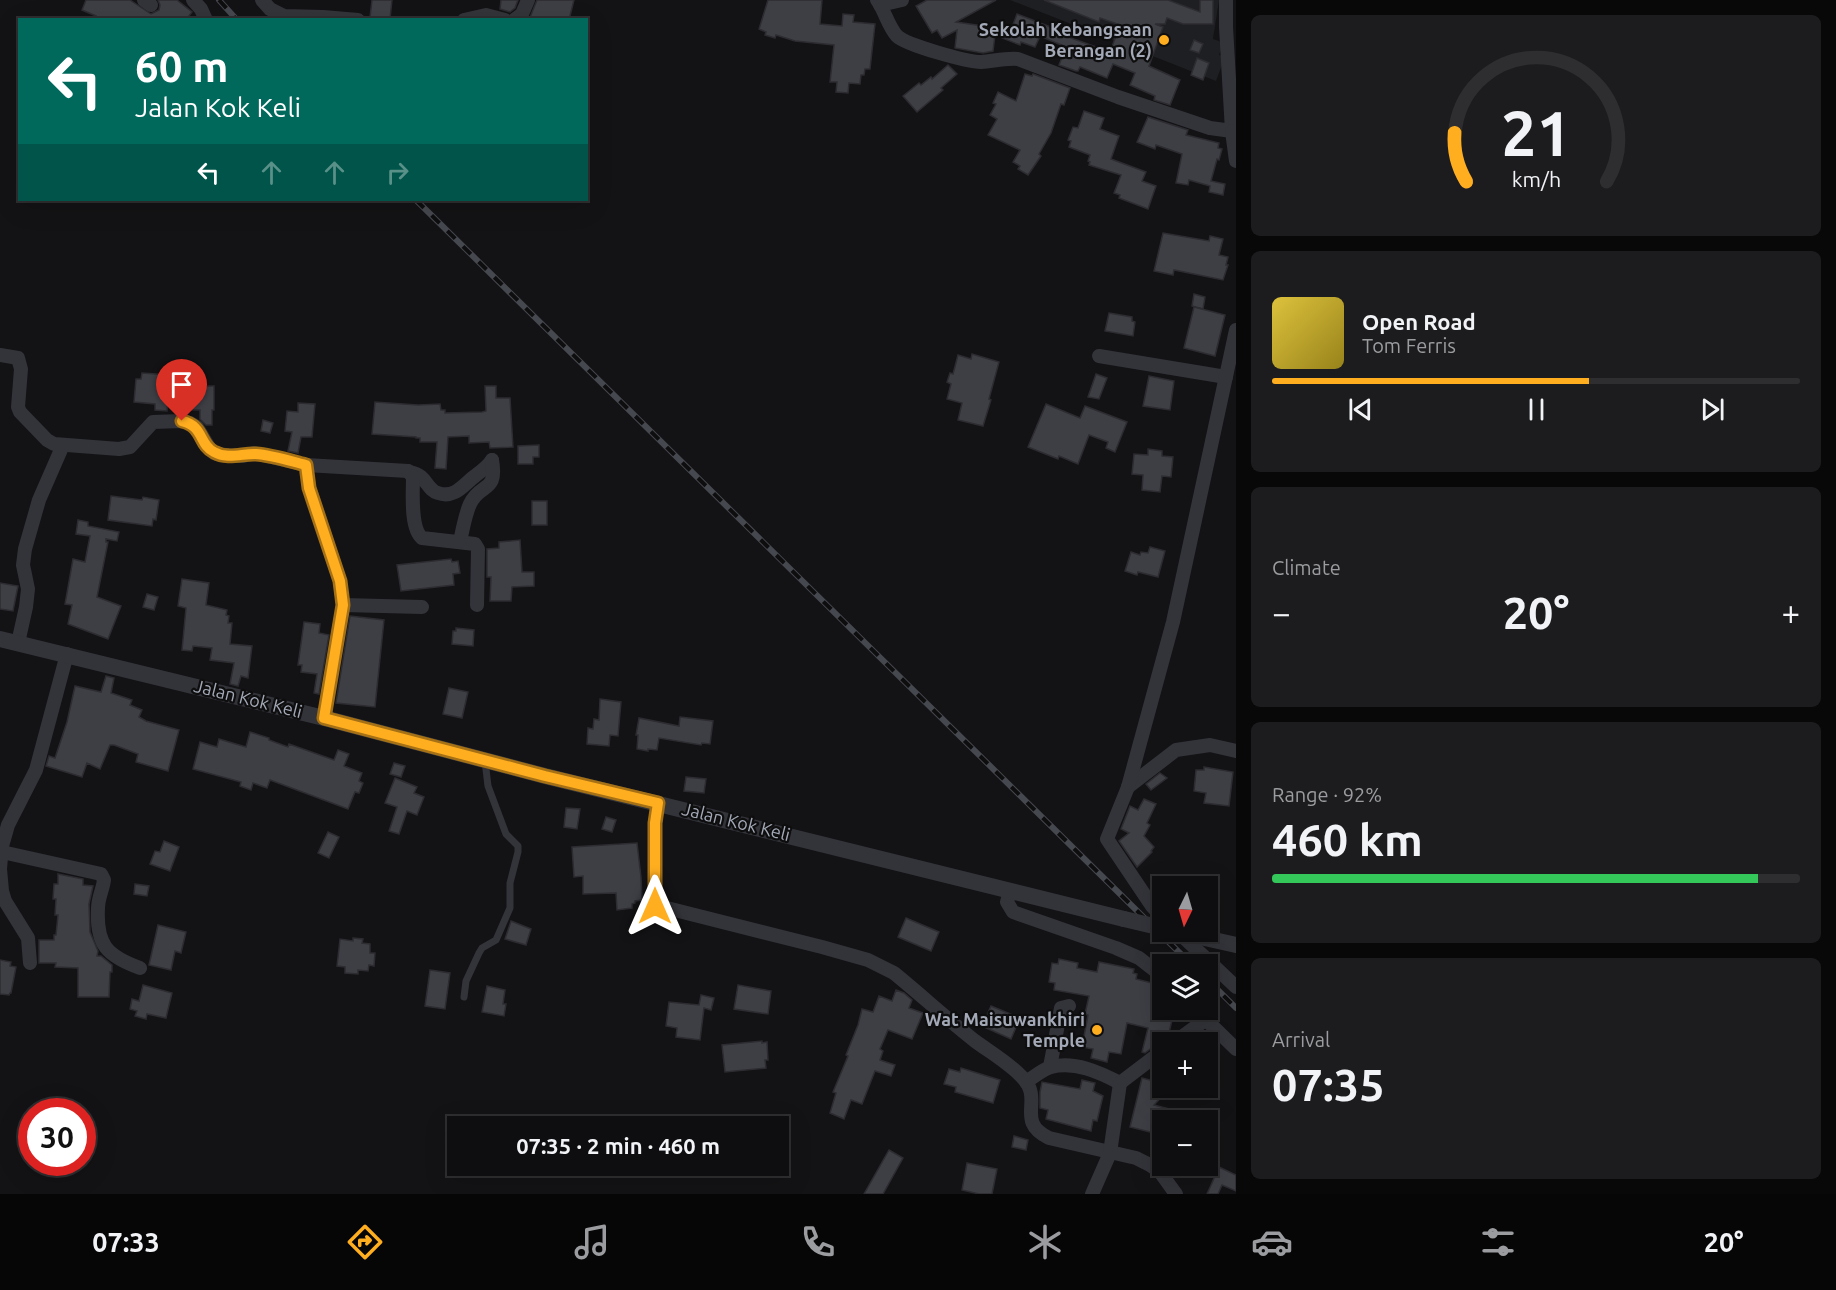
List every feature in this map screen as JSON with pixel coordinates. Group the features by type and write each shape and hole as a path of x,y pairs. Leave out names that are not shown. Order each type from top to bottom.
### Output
{"street":[{"path":"193,0 205,18"},
{"path":"262,0 270,9 284,16 340,18"},
{"path":"517,18 522,14 528,0"},
{"path":"902,0 879,3 897,37 906,43 956,58 979,62 1005,58 1018,59 1190,122 1232,131"},
{"path":"1226,0 1231,29 1232,131 1236,162"},
{"path":"473,18 486,15 497,18"},
{"path":"1152,906 1107,839 1128,787 1173,622 1236,330"},
{"path":"0,355 18,358 21,369 18,407 20,412 47,440 54,444 120,449 130,447 153,422 182,421 197,427 214,453 243,456 254,453 306,465 408,471 420,476 437,493 447,494 456,492 476,474 486,470 492,460 493,481 470,503 460,541"},
{"path":"1099,356 1226,377"},
{"path":"18,643 28,589 23,566 25,549 39,500 63,444"},
{"path":"306,465 309,488 340,581 343,605 324,718"},
{"path":"408,471 413,477 415,526 419,536 475,544 477,549 477,605"},
{"path":"343,605 422,607"},
{"name":"Jalan Kok Keli","path":"0,639 1152,926"},
{"path":"30,963 27,934 5,901 2,891 0,869 2,852 8,825 36,770 67,654"},
{"path":"1128,787 1176,750 1210,745 1236,751"},
{"path":"658,803 655,823 655,906 822,946 882,966 894,973 973,1039 1022,1076 1030,1086 1033,1097 1032,1122 1039,1133 1049,1138 1136,1158 1150,1164 1176,1194"},
{"path":"2,852 101,874 104,880 98,908 102,943 116,958 140,968"},
{"path":"1010,891 1007,902 1013,912 1116,948 1139,958 1152,968"},
{"path":"1218,941 1236,945"},
{"path":"1189,942 1236,987"},
{"path":"1050,1067 1061,1008 1069,1006"},
{"path":"1184,1032 1196,1020"},
{"path":"1206,1020 1236,1049"},
{"path":"1092,1194 1110,1152 1120,1083 1152,1059"},
{"path":"1026,1082 1050,1067 1065,1066 1088,1068 1120,1083"}],"lane":[{"path":"464,997 466,981 479,953 482,948 496,940 510,908 510,883 518,852 518,846 506,834 488,786 485,759"}],"shaded area":[{"name":"Sekolah Kebangsaan Berangan (2)","path":"1010,0 1219,0 1213,39 1219,41 1222,46 1219,55 1225,57 1216,81"}],"building":[{"path":"86,0 130,0 151,14 159,10 158,0 177,0 192,12 188,18 95,18 96,16 82,10"},
{"path":"372,0 392,0 390,18 370,17"},
{"path":"501,0 518,0 515,8 510,12 500,9"},
{"path":"537,0 574,0 570,18 530,18"},
{"path":"768,0 822,0 820,24 842,26 843,14 854,15 853,22 875,24 870,69 865,69 864,75 861,75 860,84 849,83 848,93 836,92 837,82 830,82 834,45 765,35 766,32 759,29"},
{"path":"927,0 996,0 956,22 1011,30 1017,14 1061,31 1060,34 1110,52 1120,25 1100,18 1099,22 1044,0 1168,0 1200,12 1200,0 1213,0 1213,24 1183,24 1167,18 1165,24 1155,24 1163,27 1149,66 1180,80 1170,105 1154,100 1155,96 1130,85 1135,73 1113,64 1107,78 1080,67 1076,71 1059,65 1066,47 1040,36 1035,47 1021,42 1020,45 995,35 993,51 983,53 955,48 957,30 942,38 937,30 932,33 916,6"},
{"path":"1194,40 1203,44 1199,53 1190,50"},
{"path":"1197,58 1209,63 1203,80 1191,75"},
{"path":"948,65 957,74 941,88 943,90 917,112 903,96 919,83 921,85 931,77 932,79"},
{"path":"1025,74 1032,76 1033,74 1070,88 1064,105 1061,104 1051,133 1039,154 1041,156 1028,175 1018,169 1020,166 1013,162 1020,150 988,135 997,119 990,115 996,104 993,103 998,92 1016,101"},
{"path":"1084,111 1104,118 1100,129 1119,136 1111,159 1146,172 1142,181 1156,186 1148,209 1119,198 1120,195 1114,193 1121,175 1089,165 1090,155 1069,147 1071,141 1068,140 1073,127 1078,128"},
{"path":"1148,117 1188,130 1186,135 1219,143 1218,148 1222,149 1211,181 1225,184 1223,195 1209,192 1210,186 1189,180 1188,185 1176,183 1182,154 1156,145 1155,149 1137,142"},
{"path":"1163,233 1209,241 1210,236 1223,239 1219,255 1228,257 1226,265 1228,265 1223,280 1174,270 1173,275 1154,271"},
{"path":"1194,294 1205,297 1203,309 1192,306"},
{"path":"1194,307 1225,315 1215,356 1184,348"},
{"path":"1109,313 1132,317 1132,321 1135,322 1133,336 1105,331"},
{"path":"972,354 999,362 983,426 958,420 962,403 947,399 951,384 947,382 950,373 953,374 958,355 971,359"},
{"path":"142,373 170,375 167,411 155,410 155,404 134,402 136,379 141,379"},
{"path":"1096,374 1107,378 1099,399 1088,397"},
{"path":"1149,376 1174,381 1170,410 1143,406"},
{"path":"191,386 214,386 212,425 206,425 200,419 200,410 191,410"},
{"path":"485,386 496,386 496,398 510,398 513,447 490,448 489,442 469,443 469,436 448,437 446,469 435,468 437,442 420,442 420,438 416,437 372,434 375,402 440,404 441,410 445,410 445,413 482,412 486,411"},
{"path":"298,403 315,404 312,437 301,437 298,453 288,451 292,432 285,431 287,411 298,412"},
{"path":"1046,404 1080,418 1085,406 1127,422 1115,452 1106,448 1108,442 1089,435 1078,464 1028,447"},
{"path":"263,420 273,423 270,433 261,431"},
{"path":"539,445 539,457 533,457 533,464 518,464 518,446"},
{"path":"1148,449 1162,451 1162,456 1173,457 1171,477 1162,476 1160,492 1142,490 1143,475 1132,474 1134,454 1148,455"},
{"path":"111,496 159,500 156,520 153,519 152,526 108,520"},
{"path":"532,501 547,501 547,525 532,525"},
{"path":"78,520 88,522 88,526 119,532 117,541 106,539 108,542 97,597 121,606 108,639 68,624 72,605 65,604 73,559 85,562 90,536 76,534"},
{"path":"520,540 522,572 534,572 534,586 512,587 511,601 490,601 491,577 487,577 487,549 499,548 499,542"},
{"path":"1150,547 1165,551 1158,577 1125,571 1131,552 1140,555 1141,552 1148,553"},
{"path":"451,559 452,562 458,561 460,573 453,574 454,585 401,591 397,565"},
{"path":"182,579 209,583 206,605 227,610 228,623 232,623 230,644 252,646 248,678 241,676 238,686 230,684 234,663 210,660 212,648 193,646 192,651 182,650 186,608 178,606"},
{"path":"0,583 18,586 13,611 0,609"},
{"path":"147,594 158,597 154,610 143,607"},
{"path":"350,616 384,620 375,707 336,703"},
{"path":"304,622 320,624 319,633 329,635 319,694 314,693 317,674 301,672 302,665 298,665"},
{"path":"456,628 474,630 473,646 452,644 453,631 456,631"},
{"path":"106,676 114,678 111,693 132,700 130,705 142,710 139,717 179,730 168,771 136,762 138,754 114,745 110,745 100,769 87,763 82,777 46,766 49,756 55,758 67,722 75,686 101,692"},
{"path":"449,688 468,692 462,718 443,714"},
{"path":"600,699 621,702 618,736 610,735 609,746 587,744 588,728 593,729 594,719 599,720"},
{"path":"680,717 713,721 710,744 702,743 701,745 659,738 657,750 637,749 638,735 636,735 639,718 679,726"},
{"path":"250,732 288,747 289,744 334,760 338,750 349,754 344,766 362,773 359,781 363,783 359,793 355,792 348,809 270,780 267,788 253,783 251,790 240,786 241,782 193,769 200,742 217,747 219,739 246,747"},
{"path":"394,763 405,766 401,777 390,774"},
{"path":"1204,767 1233,772 1229,806 1204,803 1206,793 1194,791 1196,770 1204,770"},
{"path":"1160,773 1167,778 1151,790 1146,784"},
{"path":"686,777 706,779 704,793 684,791"},
{"path":"395,778 417,787 414,793 424,797 417,815 407,811 399,834 389,831 397,807 385,803"},
{"path":"1144,799 1156,804 1144,836 1154,847 1137,867 1119,841 1129,833 1121,829 1130,806 1138,810"},
{"path":"566,808 580,809 577,829 564,827"},
{"path":"606,817 616,820 612,832 602,829"},
{"path":"328,832 339,837 329,858 318,853"},
{"path":"164,841 179,847 170,871 150,864 155,851 160,852"},
{"path":"637,843 642,900 635,901 632,908 617,910 616,893 583,894 583,876 574,877 572,847"},
{"path":"58,874 83,879 83,885 93,886 89,904 90,932 98,951 97,956 101,956 112,965 109,997 78,997 78,968 55,967 56,963 39,963 39,940 54,940 54,935 56,935 58,915 55,915 56,899 53,899 54,884 58,884"},
{"path":"135,884 149,886 147,896 134,894"},
{"path":"906,918 939,932 931,951 898,937"},
{"path":"511,921 531,929 526,945 505,939"},
{"path":"158,925 186,932 181,953 175,951 171,970 149,965"},
{"path":"353,938 363,939 362,943 370,944 370,953 375,953 374,966 369,965 368,971 358,970 358,974 345,973 345,967 337,966 340,939 353,941"},
{"path":"1059,959 1078,963 1077,968 1097,972 1099,962 1134,969 1133,973 1137,974 1136,979 1152,983 1152,1020 1172,1020 1169,1032 1152,1032 1152,1048 1145,1053 1142,1052 1148,1028 1127,1023 1121,1054 1109,1052 1107,1062 1091,1058 1093,1049 1082,1047 1089,996 1054,990 1055,983 1049,982 1052,963 1058,964"},
{"path":"0,960 11,962 10,966 16,967 9,995 0,994"},
{"path":"430,970 450,973 445,1009 425,1006"},
{"path":"143,985 172,993 166,1018 147,1014 146,1019 135,1016 137,1011 130,1009 132,999 139,1001"},
{"path":"738,985 771,991 768,1014 734,1009"},
{"path":"487,986 505,990 504,1016 482,1012"},
{"path":"896,990 912,1000 909,1008 923,1013 912,1039 888,1030 880,1049 883,1051 880,1060 895,1065 891,1076 875,1071 862,1104 851,1100 844,1119 830,1113 836,1093 833,1092 848,1056 846,1055 862,1009 873,1012 879,996 892,1001"},
{"path":"701,995 714,998 711,1010 704,1008 700,1040 676,1037 677,1028 666,1026 669,1002 699,1005"},
{"path":"991,1006 1020,1018 1011,1039 982,1026"},
{"path":"762,1041 762,1043 767,1042 766,1068 725,1072 722,1045"},
{"path":"961,1068 1000,1080 993,1103 955,1092 956,1087 944,1084 949,1069 960,1072"},
{"path":"1142,1078 1152,1080 1152,1098 1161,1098 1154,1105 1173,1110 1152,1110 1152,1132 1130,1127"},
{"path":"1082,1080 1095,1083 1093,1091 1103,1096 1097,1121 1093,1120 1091,1131 1046,1119 1048,1110 1040,1108 1042,1082 1080,1089"},
{"path":"1014,1136 1028,1140 1026,1150 1012,1147"},
{"path":"889,1150 903,1158 883,1194 864,1194"},
{"path":"967,1163 997,1169 992,1194 962,1190"},
{"path":"1219,1167 1236,1175 1236,1191 1222,1185 1218,1194 1207,1194 1215,1176 1218,1176"}],"railway":[{"path":"219,0 235,18"},
{"path":"417,201 1181,954"},
{"path":"1218,990 1236,1008"}],"place":[{"name":"Sekolah Kebangsaan Berangan (2)","path":"1164,40"},
{"name":"Wat Maisuwankhiri Temple","path":"1097,1030"}],"route":[{"path":"182,421 197,427 214,453 243,456 254,453 306,465 309,488 340,581 343,605 324,718 658,803 655,823 655,906"}]}
